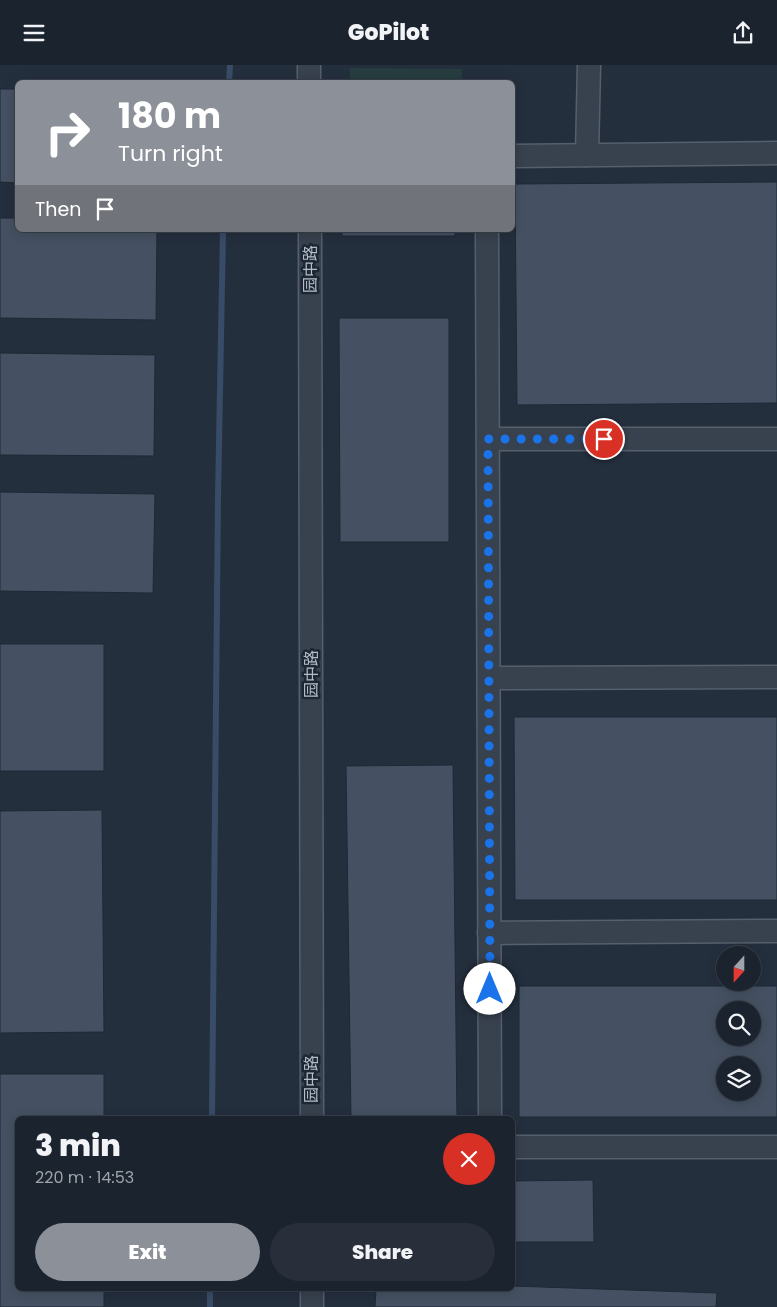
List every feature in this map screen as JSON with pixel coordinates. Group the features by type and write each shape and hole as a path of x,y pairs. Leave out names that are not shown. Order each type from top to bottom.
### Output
{"street":[{"path":"309,65 309,80"},
{"path":"587,155 589,65"},
{"path":"515,156 777,153"},
{"name":"园中路","path":"310,232 312,1116"},
{"path":"487,232 490,1116"},
{"path":"488,439 777,439"},
{"path":"489,678 777,677"},
{"path":"489,933 777,931"},
{"path":"515,1147 777,1147"},
{"path":"312,1291 312,1307"}],"green space":[{"path":"350,68 462,69 462,80 350,80"}],"building":[{"path":"0,89 15,89 15,183 0,182"},
{"path":"777,182 777,403 517,405 515,184"},
{"path":"0,218 15,218 15,232 157,232 156,320 0,318"},
{"path":"342,232 455,232 455,236 342,236"},
{"path":"339,318 449,318 449,542 340,542"},
{"path":"0,353 155,355 154,456 0,455"},
{"path":"0,492 155,494 153,593 0,591"},
{"path":"0,644 104,644 104,771 0,771"},
{"path":"514,717 777,717 777,900 515,900"},
{"path":"453,765 457,1116 351,1116 346,766"},
{"path":"102,810 104,1032 0,1033 0,811"},
{"path":"519,986 716,986 716,991 761,991 761,986 777,986 777,1117 519,1117"},
{"path":"0,1074 104,1074 104,1116 15,1116 15,1291 104,1291 104,1307 0,1307"},
{"path":"593,1180 594,1242 515,1242 515,1181"},
{"path":"515,1286 717,1293 716,1307 375,1307 376,1291 515,1291"}],"waterway":[{"path":"229,80 230,65"},
{"path":"212,1116 218,497 223,232"},
{"path":"210,1291 210,1307"}],"route":[{"path":"490,989 488,439 604,439"}]}
